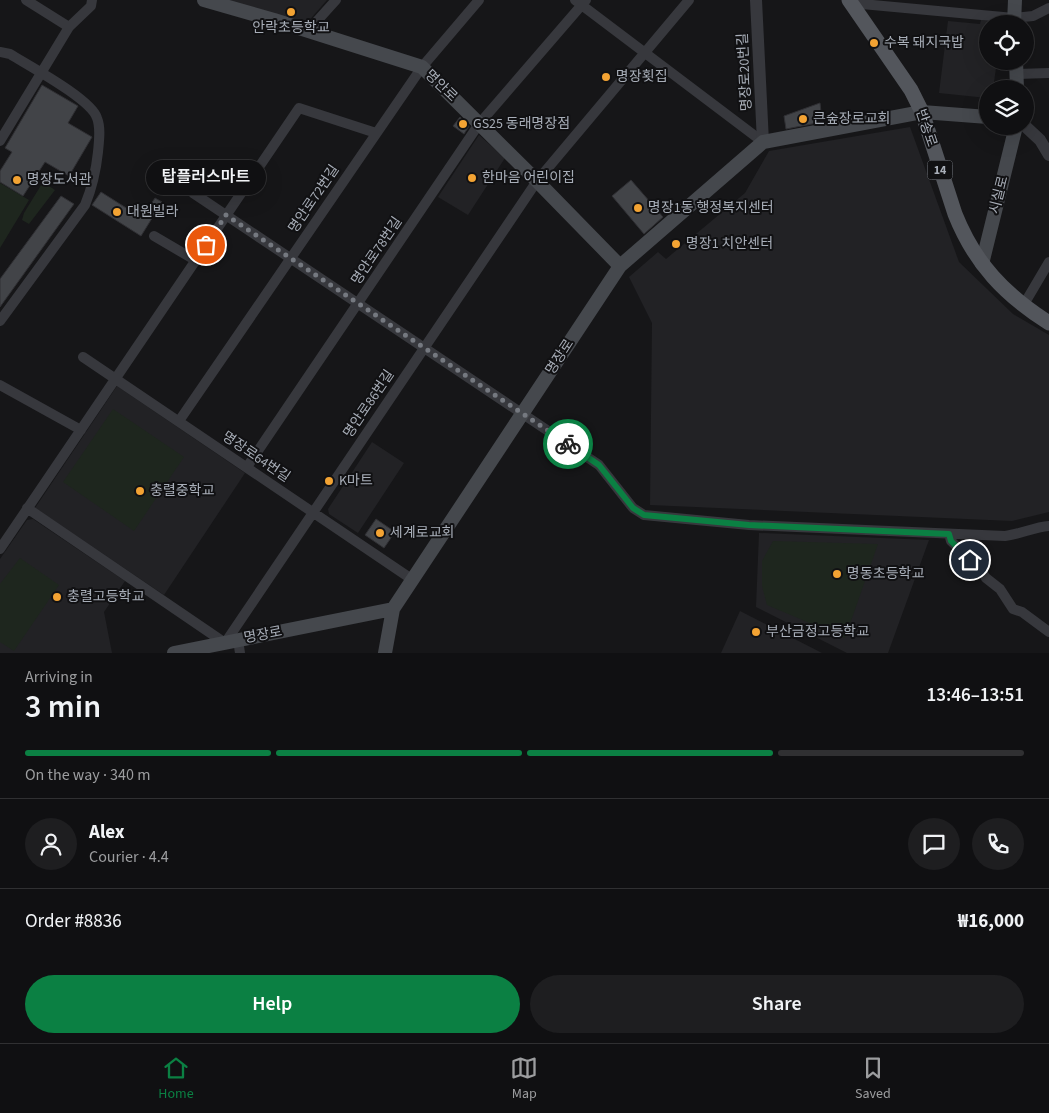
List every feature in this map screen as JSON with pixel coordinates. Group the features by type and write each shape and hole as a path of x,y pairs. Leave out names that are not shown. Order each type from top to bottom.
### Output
{"main road":[{"name":"명안로","path":"204,0 422,68 620,266"},
{"path":"1014,15 1015,0"},
{"name":"반송로","path":"850,1 911,90 922,112 961,230 982,264 1003,289 1023,306 1049,323"},
{"path":"763,142 922,112 979,116"},
{"name":"시실로","path":"982,264 1014,135"},
{"name":"명장로","path":"174,653 234,645 393,609 620,266 763,142"},
{"path":"385,653 393,609"}],"street":[{"path":"26,0 70,28"},
{"path":"0,141 70,28 91,6 92,0"},
{"path":"308,31 336,0"},
{"name":"명안로72번길","path":"178,421 422,68 479,0"},
{"name":"명안로86번길","path":"234,645 313,512 537,181 689,0"},
{"name":"명장로20번길","path":"756,0 763,142"},
{"name":"반송로","path":"850,1 979,17"},
{"path":"581,2 763,142"},
{"name":"명안로78번길","path":"248,467 479,124 581,2"},
{"name":"반송로","path":"1034,16 1049,8"},
{"path":"0,52 10,54 88,104 97,117 100,134 96,166 85,205 0,321"},
{"path":"1029,70 1049,73"},
{"path":"0,549 299,108 376,133"},
{"path":"1034,134 1040,140 1049,155"},
{"path":"193,194 599,465 633,508 644,515 749,525 1005,536 1037,527 1049,526"},
{"path":"154,236 195,260"},
{"path":"1023,306 1049,262"},
{"name":"명장로64번길","path":"83,357 248,467 412,580"},
{"path":"0,385 80,430"},
{"path":"28,508 234,645"},
{"path":"949,534 951,541 978,567 986,578 1000,589 1013,609 1022,612 1049,632"}],"shaded area":[{"name":"안락초등학교","path":"226,0 327,0 306,24"},
{"path":"948,21 979,24 979,70 996,70 994,80 979,80 979,97 939,93"},
{"path":"910,127 959,262 1013,314 1049,335 1049,512 1012,521 650,505 652,323 629,277 658,252 666,259 745,193 769,151"},
{"name":"한마음 어린이집","path":"479,135 505,158 468,215 438,197"},
{"path":"43,182 55,190 29,224 22,220 24,213"},
{"path":"0,183 29,200 0,248"},
{"name":"충렬중학교","path":"117,386 245,473 164,595 35,508"},
{"path":"113,409 184,457 134,531 63,482"},
{"path":"372,442 404,463 358,533 329,514 328,509"},
{"name":"충렬고등학교","path":"33,519 125,581 104,612 112,653 0,653 0,559 27,520"},
{"name":"명동초등학교","path":"759,533 929,540 888,653 847,653 756,607"},
{"path":"773,541 878,544 845,638 767,605 762,586 762,561"},
{"path":"20,558 59,585 14,651 0,642 0,584"},
{"name":"부산금정고등학교","path":"740,611 822,653 721,653"}],"building":[{"path":"42,85 78,106 68,123 92,137 69,176 45,162 23,196 0,182 0,171 12,152 5,148"},
{"name":"큰숲장로교회","path":"820,103 822,122 786,129 784,116"},
{"name":"GS25 동래명장점","path":"460,117 469,126 464,134 453,126"},
{"name":"명장1동 행정복지센터","path":"631,180 663,217 644,234 612,196"},
{"name":"대원빌라","path":"101,192 142,218 155,198 162,202 141,236 92,205"},
{"path":"61,196 74,204 0,307 0,279"},
{"name":"세계로교회","path":"376,519 395,532 384,548 365,535"}],"way so far":[{"path":"206,245 226,215 568,444"}],"place":[{"name":"안락초등학교","path":"291,12"},
{"name":"수복 돼지국밥","path":"874,43"},
{"name":"명장횟집","path":"606,77"},
{"name":"큰숲장로교회","path":"803,119"},
{"name":"GS25 동래명장점","path":"463,124"},
{"name":"한마음 어린이집","path":"472,178"},
{"name":"명장도서관","path":"17,180"},
{"name":"명장1동 행정복지센터","path":"638,208"},
{"name":"대원빌라","path":"117,212"},
{"name":"명장1 치안센터","path":"676,244"},
{"name":"탑플러스마트","path":"206,245"},
{"name":"K마트","path":"329,481"},
{"name":"충렬중학교","path":"140,491"},
{"name":"세계로교회","path":"380,533"},
{"name":"명동초등학교","path":"837,574"},
{"name":"충렬고등학교","path":"57,597"},
{"name":"부산금정고등학교","path":"756,632"}],"route":[{"path":"568,444 599,465 633,508 644,515 749,525 949,534 951,541 970,560"}]}
